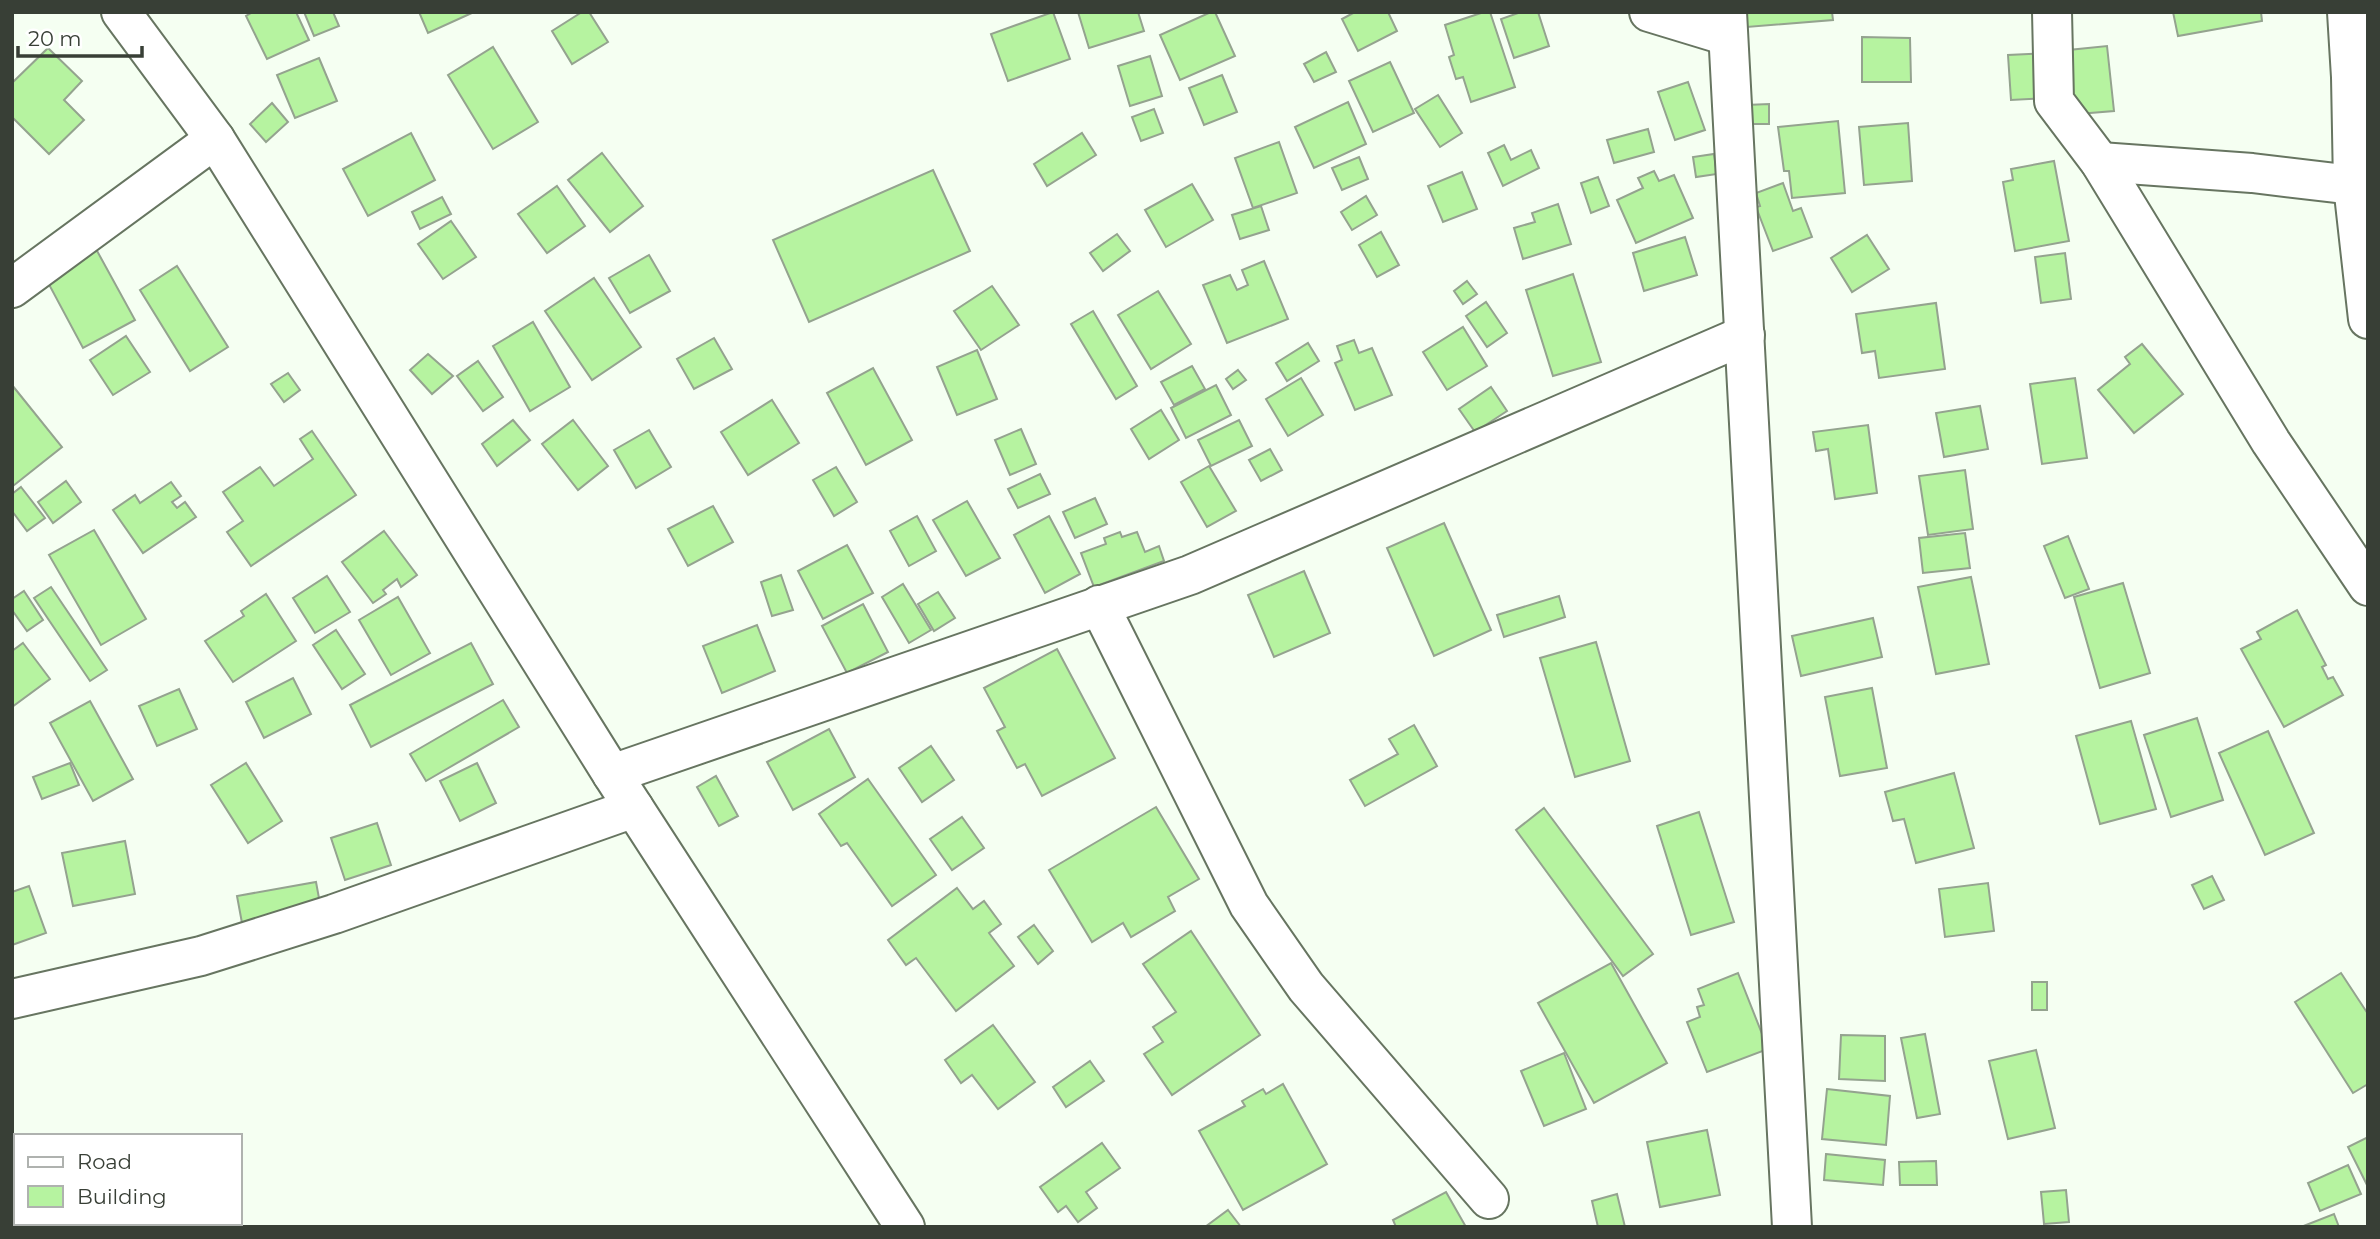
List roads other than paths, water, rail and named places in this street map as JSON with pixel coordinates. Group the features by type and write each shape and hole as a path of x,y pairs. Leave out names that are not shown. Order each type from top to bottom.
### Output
{"street":[{"path":"121,12 215,139 612,774 905,1227"},
{"path":"1649,12 1728,24 1792,1227"},
{"path":"2052,12 2054,101 2100,162 2271,442 2368,586"},
{"path":"2347,12 2368,319"},
{"path":"12,288 215,139"},
{"path":"2100,162 2252,173 2360,187"},
{"path":"612,774 1191,575 1745,335"},
{"path":"1098,605 1249,905 1306,987 1489,1199"},
{"path":"12,999 201,956 334,914 634,808"}]}
